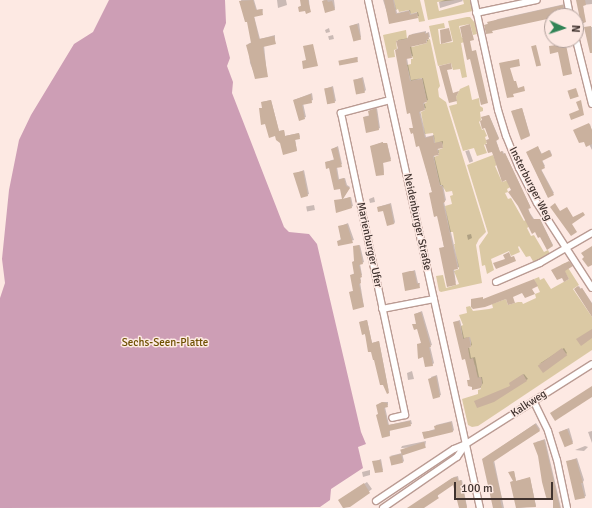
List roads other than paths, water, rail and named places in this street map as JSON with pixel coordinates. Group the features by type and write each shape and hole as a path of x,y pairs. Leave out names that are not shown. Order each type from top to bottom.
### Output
{"street":[{"name":"Neidenburger Straße","path":"368,0 480,508"},
{"name":"Insterburger Weg","path":"474,0 498,110 506,136 519,168 537,203 592,288"},
{"path":"476,13 536,0"},
{"path":"578,48 592,104"},
{"name":"Marienburger Ufer","path":"390,100 341,113 405,415 392,418"},
{"path":"496,282 540,264 592,233"},
{"path":"382,309 434,299"},
{"name":"Kalkweg","path":"376,501 454,449 466,444 592,364"},
{"path":"534,402 548,431 557,460 567,508"},
{"name":"Kalkweg","path":"383,508 457,457 466,444"}],"park label":[{"name":"Sechs-Seen-Platte","path":"165,343"}]}
